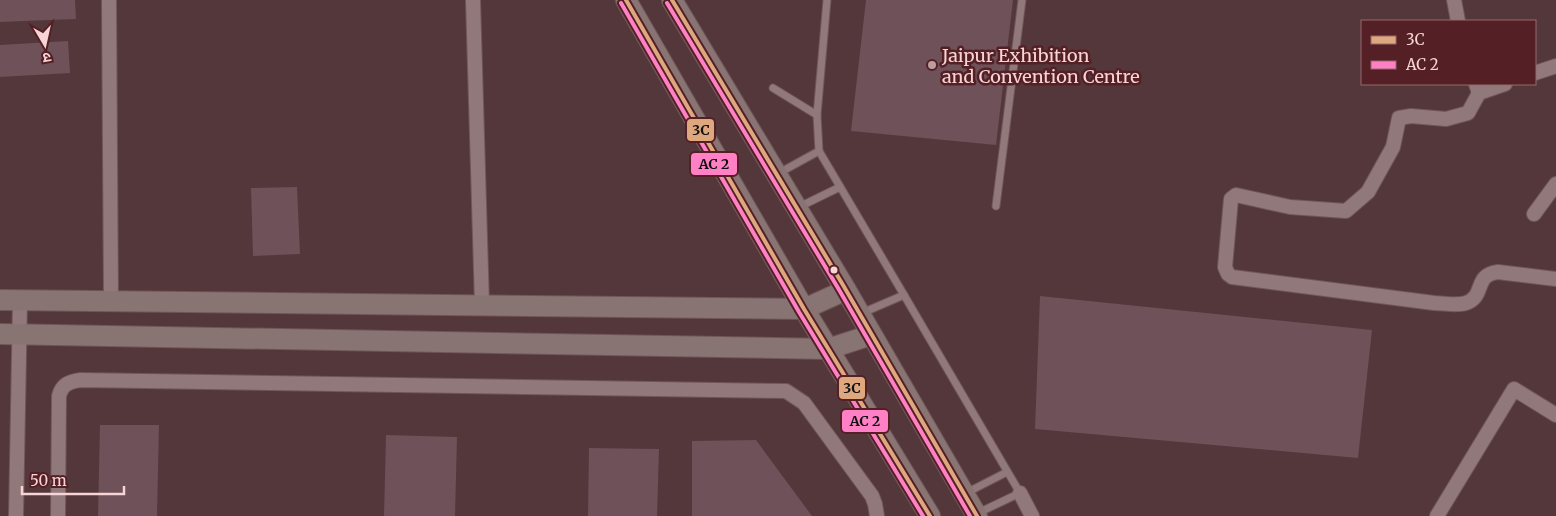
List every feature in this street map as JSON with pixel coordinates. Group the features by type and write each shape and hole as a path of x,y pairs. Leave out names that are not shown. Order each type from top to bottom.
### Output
{"street":[{"path":"109,0 111,301"},
{"path":"473,0 482,305"},
{"path":"626,0 804,309 930,516"},
{"path":"672,0 846,290 976,515"},
{"path":"1454,0 1458,20"},
{"path":"1536,73 1556,66"},
{"path":"1498,85 1478,88 1468,113 1446,119 1411,116 1399,118 1393,147 1368,192 1346,211 1290,207 1236,195 1231,199 1225,267 1232,278 1434,303 1464,304 1472,300 1478,291 1483,277 1490,273 1498,272 1556,278"},
{"path":"1534,214 1556,184"},
{"path":"16,516 9,334 10,300 804,309 846,290"},
{"path":"9,334 828,349 871,335"},
{"path":"58,516 59,396 64,385 80,380 786,391 804,403 872,496 877,516"},
{"path":"1437,516 1514,389 1556,415"},
{"path":"1016,495 1021,516"},
{"path":"1016,495 1032,516"}],"lane":[{"path":"827,0 817,115 819,151 1007,472 1016,495 976,515"},
{"path":"996,206 1022,0"},
{"path":"773,88 817,115"},
{"path":"776,174 819,151"},
{"path":"796,208 840,187"},
{"path":"860,314 904,295"},
{"path":"964,494 1007,472"}],"building":[{"path":"0,0 75,0 76,19 0,22"},
{"name":"Jaipur Exhibition and Convention Centre","path":"866,0 1013,0 996,145 851,131"},
{"path":"68,41 70,73 0,77 0,45"},
{"path":"297,187 300,254 253,256 251,188"},
{"path":"1040,296 1372,330 1358,458 1035,429"},
{"path":"100,425 159,425 157,516 98,516"},
{"path":"386,435 457,437 455,516 384,516"},
{"path":"756,440 812,516 692,516 692,441"},
{"path":"589,448 659,449 657,516 588,516"}],"transit line":[{"name":"3C","path":"626,0 804,309 930,516"},
{"name":"3C","path":"672,0 843,285 977,516"},
{"path":"621,3 799,312 923,516"},
{"path":"667,3 838,288 970,516"}],"place":[{"name":"Jaipur Exhibition and Convention Centre","path":"932,65"}]}
